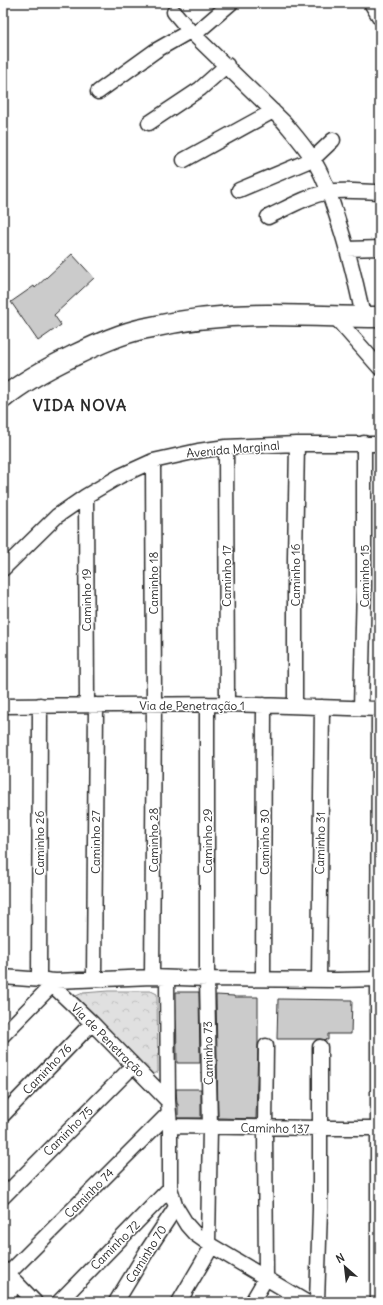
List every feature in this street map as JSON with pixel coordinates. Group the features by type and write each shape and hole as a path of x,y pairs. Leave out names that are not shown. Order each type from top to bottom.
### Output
{"main road":[{"path":"3,398 47,368 101,343 146,328 234,316 266,315 371,317"}],"street":[{"path":"98,92 155,51 193,33 231,3"},
{"path":"371,3 380,18"},
{"path":"174,12 193,33 273,111 298,138 313,158 328,192 348,249 355,277 371,317"},
{"path":"149,123 200,89 227,65"},
{"path":"184,160 273,111"},
{"path":"239,190 313,158 333,140"},
{"path":"268,217 328,192 380,192"},
{"path":"348,249 380,248"},
{"path":"335,316 380,368"},
{"name":"Avenida Marginal","path":"3,569 57,516 86,496 120,476 153,461 191,452 226,447 297,444 380,444"},
{"name":"Caminho 16","path":"295,706 297,444"},
{"name":"Caminho 15","path":"361,708 364,586 364,444"},
{"name":"Caminho 17","path":"226,447 227,704"},
{"name":"Caminho 18","path":"153,461 154,704"},
{"name":"Caminho 19","path":"86,496 92,704"},
{"name":"Via de Penetração 1","path":"3,706 92,704 227,704 379,709"},
{"name":"Caminho 27","path":"92,704 94,979"},
{"name":"Caminho 28","path":"152,977 154,704"},
{"name":"Caminho 29","path":"207,979 208,704"},
{"name":"Caminho 26","path":"40,705 46,982"},
{"name":"Caminho 30","path":"263,979 264,705"},
{"name":"Caminho 31","path":"319,980 322,706"},
{"path":"378,1302 379,709"},
{"path":"3,977 46,982 152,977 319,980 379,979"},
{"path":"167,978 170,1188 176,1207 191,1230 210,1245 306,1302"},
{"name":"Caminho 73","path":"207,979 210,1127 210,1245"},
{"path":"3,1035 46,982"},
{"name":"Via de Penetração","path":"46,982 92,1023 133,1066 169,1113"},
{"name":"Caminho 76","path":"3,1115 92,1023"},
{"path":"252,1302 266,1278 266,1046"},
{"path":"317,1302 320,1209 320,1047"},
{"name":"Caminho 75","path":"3,1197 133,1066"},
{"name":"Caminho 137","path":"169,1113 210,1127 379,1128"},
{"name":"Caminho 74","path":"8,1274 169,1113"},
{"name":"Caminho 72","path":"60,1302 170,1188"},
{"name":"Caminho 70","path":"116,1302 176,1207"},
{"path":"179,1302 210,1245"},
{"path":"7,1302 10,1293 8,1274"},
{"path":"8,1274 35,1302"}],"green space":[{"path":"108,991 151,991 157,994 158,1072 152,1075 77,1002 76,996 83,993"}],"building":[{"path":"72,254 94,278 54,315 61,325 38,341 11,302 34,286 35,288"},
{"path":"176,992 199,992 200,1063 177,1063"},
{"path":"216,995 258,997 256,1119 218,1118"},
{"path":"278,999 352,1000 351,1034 328,1034 328,1040 277,1039"},
{"path":"176,1089 201,1089 201,1118 178,1118"}],"district":[{"name":"VIDA NOVA","path":"80,405"}]}
